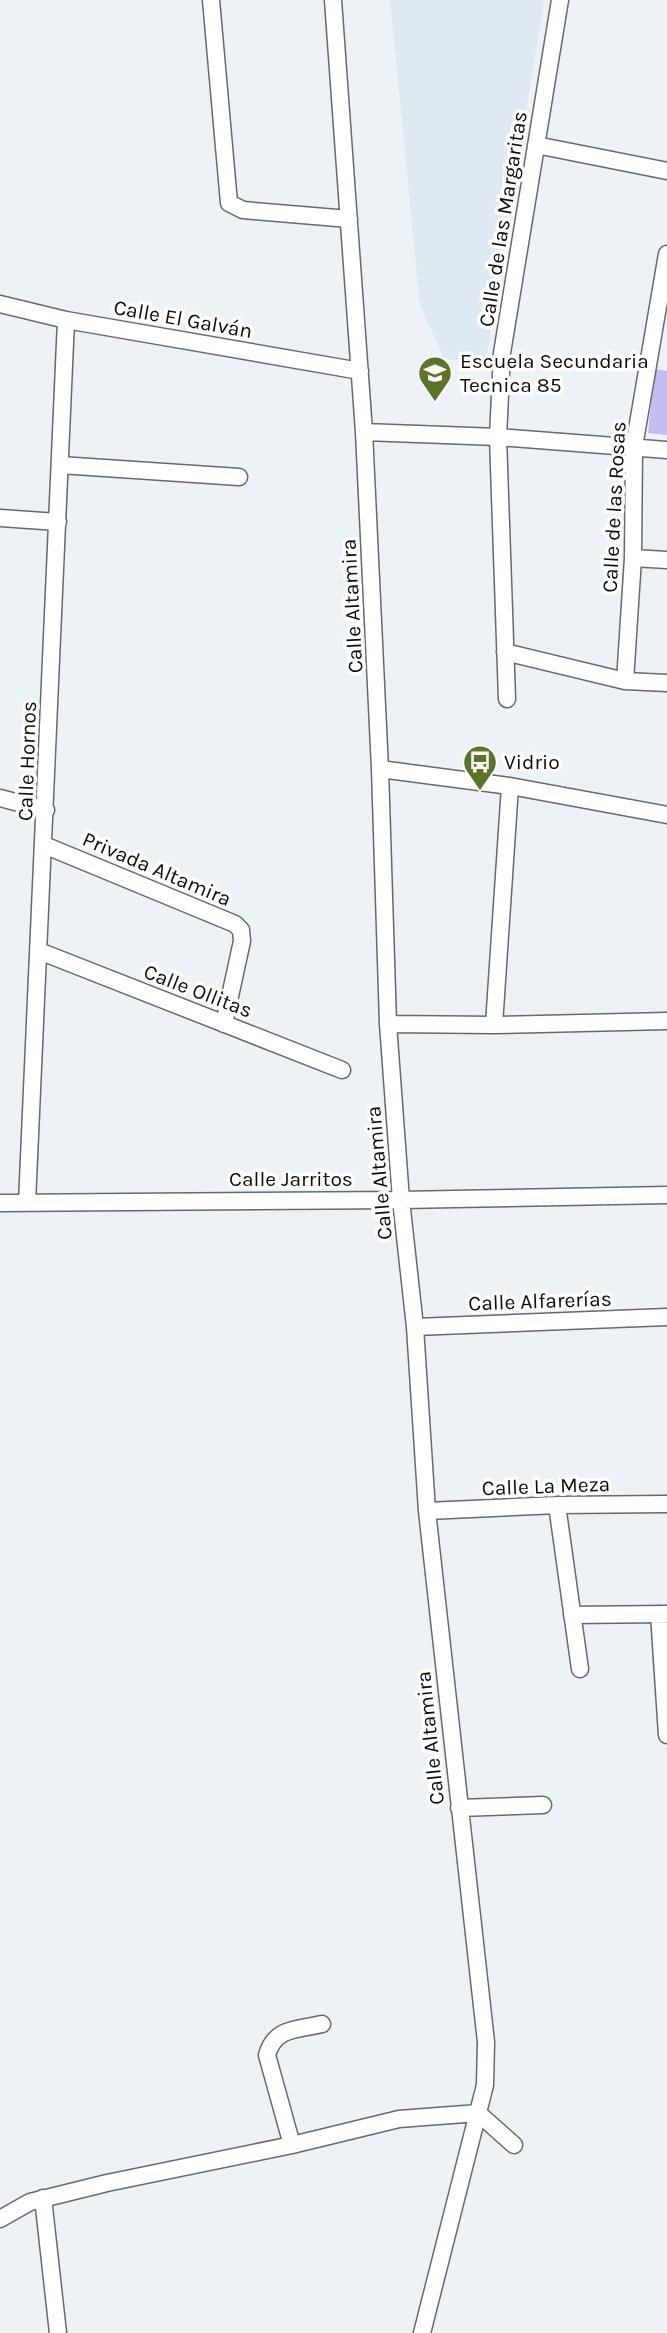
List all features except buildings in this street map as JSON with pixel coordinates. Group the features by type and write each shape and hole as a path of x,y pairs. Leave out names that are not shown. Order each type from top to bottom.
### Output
{"street":[{"path":"211,0 229,203 243,210 349,219"},
{"name":"Calle Altamira","path":"333,0 364,432 380,769 388,1024 401,1199 415,1327 427,1511 486,2042 485,2085 422,2333"},
{"name":"Calle de las Margaritas","path":"507,699 498,437 502,353 560,0"},
{"path":"536,145 667,171"},
{"name":"Calle de las Rosas","path":"625,681 633,558 635,447 663,298 667,254"},
{"name":"Calle El Galván","path":"0,304 66,320 360,370"},
{"name":"Calle Hornos","path":"27,1203 66,320"},
{"path":"364,432 498,437 667,450"},
{"path":"60,465 239,477"},
{"path":"0,518 58,522"},
{"path":"633,558 667,560"},
{"path":"505,652 625,681 667,683"},
{"path":"380,769 510,786 667,814"},
{"path":"494,1025 510,786"},
{"path":"0,797 46,810"},
{"name":"Privada Altamira","path":"44,845 235,924 241,930 242,941 224,1024"},
{"name":"Calle Ollitas","path":"39,951 342,1070"},
{"path":"388,1024 494,1025 667,1021"},
{"name":"Calle Jarritos","path":"0,1203 667,1195"},
{"name":"Calle Alfarerías","path":"415,1327 667,1318"},
{"name":"Calle La Meza","path":"427,1511 667,1504"},
{"path":"557,1506 580,1669"},
{"path":"572,1615 663,1614 667,1735"},
{"path":"459,1808 543,1805"},
{"path":"292,2145 267,2055 271,2041 281,2034 322,2024"},
{"path":"0,2219 12,2211 43,2199 399,2119 478,2113 514,2145"},
{"path":"43,2199 58,2333"}],"shaded area":[{"path":"390,0 544,0 485,365 444,358 420,305"},
{"path":"655,369 667,371 667,435 648,433"}],"place":[{"name":"Escuela Secundaria Tecnica 85","path":"435,403"},
{"name":"Vidrio","path":"480,792"}]}
